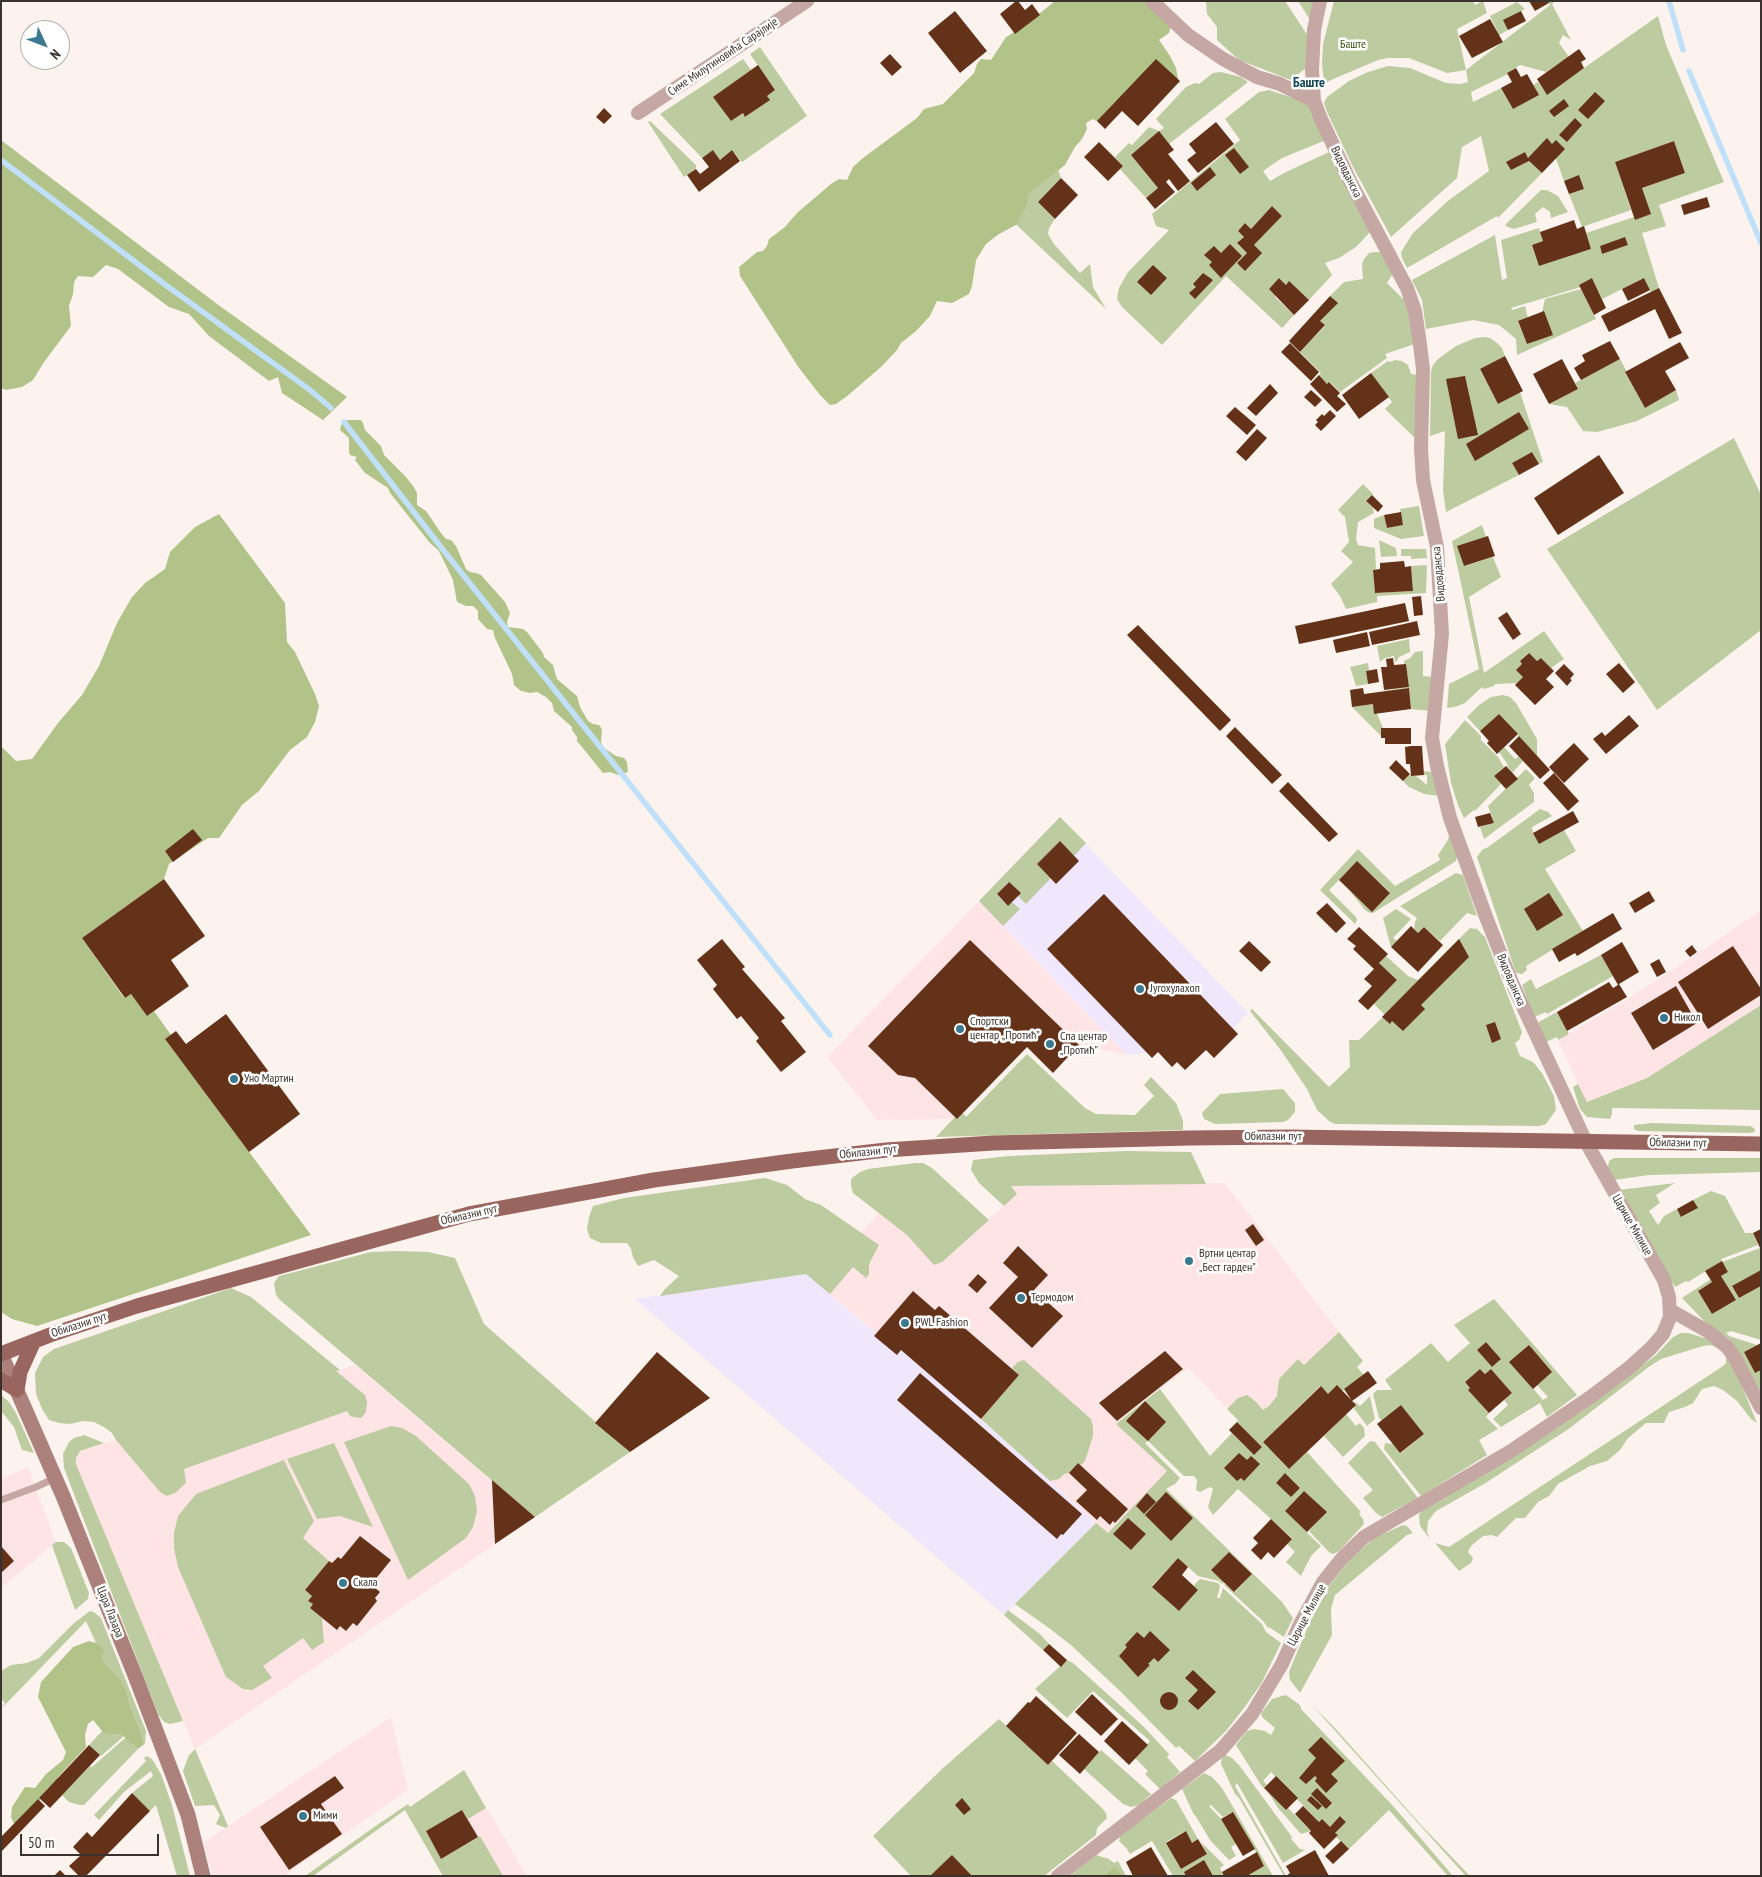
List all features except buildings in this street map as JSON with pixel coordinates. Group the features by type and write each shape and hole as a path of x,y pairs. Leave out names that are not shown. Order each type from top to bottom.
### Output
{"main road":[{"name":"Обилазни пут","path":"1,1354 137,1306 469,1214 654,1180 792,1161 886,1150 993,1143 1190,1138 1290,1137 1761,1144"},
{"path":"1,1380 18,1390 20,1372 34,1341"}],"street":[{"name":"Симе Милутиновића Сарајлије","path":"638,113 807,1"},
{"path":"1152,1 1188,35 1223,59 1257,77 1280,84 1314,100"},
{"name":"Видовданска","path":"1320,1 1314,30 1312,70 1314,100 1350,181 1407,288 1415,311 1423,369 1421,448 1423,480 1437,547 1441,606 1442,634 1432,738 1437,766 1450,818 1504,964 1586,1142"},
{"name":"Царице Милице","path":"1058,1876 1221,1750 1252,1714 1282,1664 1300,1624 1324,1582 1343,1557 1364,1537 1511,1451 1600,1390 1651,1348 1663,1334 1670,1317 1669,1298 1664,1280 1586,1142"},
{"path":"1670,1310 1709,1332 1727,1347 1735,1358 1761,1408"},
{"name":"Цара Лазара","path":"1,1354 55,1478 136,1678 188,1815 203,1876"}],"lane":[{"path":"1,1500 55,1478"}],"shaded area":[{"path":"1060,817 1248,1013 1233,1028 1238,1034 1214,1058 1206,1050 1185,1070 1177,1062 1172,1067 1158,1052 1152,1058 1147,1053 1127,1055 979,901"},
{"path":"979,901 1127,1055 1079,1045 1053,1073 1027,1048 957,1119 877,1120 827,1057"},
{"path":"1761,910 1761,1005 1647,1078 1586,1102 1558,1040 1627,999"},
{"path":"1225,1183 1339,1332 1304,1365 1321,1386 1261,1443 1188,1368 1116,1423 1167,1471 1108,1534 987,1424 874,1336 876,1333 815,1282 884,1208 942,1261 1017,1194 1010,1186"},
{"path":"806,1274 876,1333 875,1336 901,1350 1096,1523 1004,1615 635,1299"},
{"path":"355,1365 535,1517 195,1749 76,1464 76,1458 80,1451"},
{"path":"28,1467 56,1542 1,1588 1,1479"},
{"path":"391,1717 408,1790 284,1876 213,1876 203,1843"},
{"path":"464,1770 527,1876 443,1876 405,1810"}],"green space":[{"path":"1055,1 1145,1 1171,26 1169,33 1159,40 1176,68 1178,79 1127,101 1120,113 1111,120 1102,124 1093,119 1086,123 1087,129 1082,139 1065,165 1028,194 1027,205 1016,225 986,244 976,260 969,294 952,303 937,301 930,316 901,343 881,367 846,397 836,404 830,405 799,368 740,276 739,267 757,252 763,251 769,239 785,227 797,213 831,184 839,179 847,180 853,167 917,118 924,109 943,104 974,73 981,59 991,60 1006,37 1023,27"},
{"path":"1202,1 1285,1 1308,36 1307,67 1291,80 1239,60 1217,40 1217,27 1207,14 1206,2"},
{"path":"1298,1 1317,1 1312,23"},
{"path":"1334,1 1473,1 1475,5 1483,1 1487,13 1457,29 1466,70 1447,73 1409,58 1388,58 1378,60 1324,83 1322,64 1323,44"},
{"path":"1548,1 1555,1 1552,4 1571,40 1563,35 1559,43 1569,57 1546,72 1520,65 1508,74 1471,92 1473,102 1501,88 1513,109 1538,95 1533,85 1538,82 1547,94 1658,16 1666,45 1724,182 1659,205 1666,226 1642,233 1659,288 1651,292 1644,278 1602,299 1592,278 1579,285 1581,287 1511,308 1512,310 1525,306 1528,318 1518,322 1527,344 1552,334 1542,312 1545,299 1581,289 1596,319 1517,355 1516,339 1499,325 1473,320 1426,329 1422,300 1412,280 1495,235 1502,280 1507,278 1501,240 1539,228 1543,241 1532,245 1539,266 1591,249 1586,233 1634,217 1635,220 1650,214 1642,188 1685,173 1674,141 1615,162 1631,210 1582,227 1569,194 1584,189 1579,176 1564,181 1552,144 1547,139 1528,158 1525,152 1507,162 1511,170 1529,161 1542,173 1498,218 1497,216 1407,268 1401,252 1413,233 1449,200 1489,171 1481,136 1462,147 1457,178 1391,237 1353,167 1324,103 1327,97 1349,81 1368,72 1388,66 1410,68 1446,83 1460,84 1468,82 1466,70 1550,5","holes":["1625,238 1628,245 1602,254 1600,246"]},
{"path":"1517,2 1525,9 1504,20 1508,30 1499,35 1490,16"},
{"path":"760,47 807,116 742,162 732,150 720,160 713,150 702,158 660,114 743,59 751,70 714,97 731,121 743,113 746,117 769,100 767,96 775,90 750,54"},
{"path":"1221,72 1241,77 1248,82 1169,144 1159,132 1131,155 1158,188 1146,198 1120,169 1123,166 1115,157 1129,143 1132,145 1149,127 1159,131 1164,128 1156,119 1186,87 1195,83 1199,84 1213,73"},
{"path":"1269,90 1309,103 1326,140 1282,158 1263,171 1270,181 1329,152 1370,232 1356,247 1339,258 1325,263 1332,275 1309,300 1289,282 1286,285 1279,278 1269,289 1294,315 1282,328 1226,276 1162,345 1122,307 1117,299 1119,288 1128,272 1169,230 1156,226 1152,214 1240,140 1225,119 1259,92","holes":["1272,206 1282,216 1254,245 1245,270 1237,263 1247,253 1237,244 1244,237 1238,231 1245,223 1251,229"]},
{"path":"650,121 696,165 696,169 684,177 648,122"},
{"path":"1,140 217,304 347,397 323,420 282,393 278,377 269,381 209,336 189,314 169,307 118,269 106,265 93,277 78,276 74,282 69,306 71,326 33,380 22,387 6,390 1,388"},
{"path":"1056,163 1061,178 1038,202 1055,219 1049,228 1048,234 1054,244 1080,273 1090,264 1093,287 1106,309 1007,216"},
{"path":"1541,190 1547,190 1558,196 1568,212 1551,218 1550,212 1543,207 1535,214 1537,222 1514,229 1505,225"},
{"path":"1384,252 1395,270 1387,283 1403,299 1408,298 1418,343 1385,354 1387,358 1340,392 1330,382 1327,384 1319,375 1321,373 1300,352 1325,326 1320,321 1337,303 1330,296 1344,282 1363,279 1362,264 1364,259 1369,253"},
{"path":"1485,337 1497,343 1502,348 1505,356 1480,370 1498,404 1520,392 1543,462 1539,464 1532,452 1512,463 1519,475 1446,512 1443,490 1445,431 1430,436 1431,371 1438,359 1456,346 1475,338"},
{"path":"1620,359 1627,372 1625,373 1645,408 1676,390 1679,400 1637,421 1597,432 1583,431 1567,407 1549,404 1578,389 1575,383"},
{"path":"1388,361 1402,361 1408,365 1411,374 1417,375 1418,441 1385,409 1392,402 1371,373"},
{"path":"346,420 361,420 365,430 381,446 384,455 413,486 417,493 417,505 426,511 446,539 451,540 456,546 466,569 481,575 505,602 510,613 507,622 508,627 523,629 527,632 544,657 553,665 557,679 577,696 580,707 588,721 599,725 602,729 601,742 604,748 616,756 624,758 627,762 628,772 618,775 610,772 603,773 577,741 572,727 554,711 552,703 546,697 537,692 521,691 514,685 512,674 493,630 487,629 478,619 478,611 473,606 466,606 457,602 453,580 439,551 430,543 388,488 365,473 355,460 357,457 350,455 349,438 340,430 341,425"},
{"path":"1734,438 1761,495 1761,630 1657,710 1547,549"},
{"path":"1363,484 1373,494 1366,501 1373,508 1374,513 1358,522 1356,539 1358,545 1375,548 1376,569 1373,570 1375,593 1413,591 1411,566 1427,565 1426,593 1377,596 1377,602 1346,609 1340,596 1331,584 1353,562 1341,551 1349,542 1345,517 1338,510"},
{"path":"1419,506 1424,536 1401,539 1374,528 1374,519 1384,515 1387,528 1403,525 1400,509"},
{"path":"219,514 285,603 287,642 295,652 319,706 315,722 307,737 290,750 259,791 242,805 219,838 208,838 169,864 164,879 82,938 124,998 131,994 147,1016 154,1011 171,1035 165,1039 311,1235 37,1326 12,1319 1,1312 1,746 16,761 32,759 58,723 82,695 99,666 117,623 132,597 145,583 165,569 170,552 195,527"},
{"path":"1482,525 1486,537 1458,547 1464,566 1493,557 1501,577 1469,597 1484,673 1544,631 1564,659 1551,668 1541,658 1537,661 1528,653 1520,661 1523,677 1517,683 1495,684 1484,689 1482,687 1465,703 1447,708 1449,684 1479,669 1452,541"},
{"path":"1379,540 1396,548 1397,556 1381,557"},
{"path":"1401,549 1426,549 1427,558 1411,559 1411,556 1401,556"},
{"path":"1409,639 1410,652 1399,657 1395,662 1394,656 1385,658 1380,662 1377,646"},
{"path":"1423,651 1423,676 1433,677 1430,711 1411,709 1409,688 1372,693 1409,687 1404,661 1415,652"},
{"path":"1368,663 1369,670 1366,671 1368,684 1356,686 1350,667"},
{"path":"1503,695 1510,697 1516,703 1537,739 1537,756 1499,714 1480,731 1467,717 1479,705 1491,697"},
{"path":"1373,704 1383,728 1381,728 1381,736 1352,707"},
{"path":"1465,720 1481,736 1481,740 1498,757 1504,767 1494,776 1501,784 1475,811 1464,818 1451,783 1445,744"},
{"path":"1504,747 1515,759 1519,756 1523,761 1512,773 1499,752"},
{"path":"1526,769 1535,778 1529,785 1534,793 1534,802 1484,839 1480,827 1494,823 1488,806"},
{"path":"1423,771 1433,772 1440,796 1424,794 1409,787 1403,781 1410,774 1411,776 1416,776 1427,785 1427,775 1424,775"},
{"path":"1540,809 1552,816 1532,827 1533,833 1564,830 1576,851 1545,869 1583,931 1526,966 1527,970 1522,974 1516,973 1477,857 1483,849"},
{"path":"1060,817 1086,843 1074,856 1059,842 1037,864 1051,878 1026,904 1018,896 1020,893 1008,882 997,895 1008,906 1012,902 1020,909 1003,926 979,901"},
{"path":"1450,829 1457,857 1456,861 1373,913 1365,910 1349,890 1372,911 1390,892 1357,862 1329,890 1356,917 1355,924 1320,890 1358,849 1395,886 1440,860 1438,855 1448,840"},
{"path":"1456,873 1463,875 1477,916 1467,913 1440,941 1424,927 1418,933 1414,929 1417,918 1400,906"},
{"path":"1396,909 1411,919 1393,938 1397,941 1391,947 1383,918"},
{"path":"1470,928 1477,929 1485,937 1522,1032 1519,1040 1515,1043 1520,1056 1533,1062 1542,1073 1554,1096 1556,1110 1546,1124 1539,1126 1335,1124 1329,1121 1317,1110 1307,1089 1280,1049 1250,1011 1252,1009 1329,1087 1350,1067 1349,1040 1359,1040 1385,1015 1374,1004 1397,980 1379,963 1386,956 1408,976 1418,980"},
{"path":"1601,955 1613,976 1547,1014 1546,1012 1534,1017 1522,985 1531,979 1536,989"},
{"path":"1761,1005 1761,1110 1612,1108 1610,1119 1587,1117 1580,1109 1573,1087 1578,1084 1587,1102 1647,1078"},
{"path":"990,1012 1027,1047 963,1113 966,1117 1027,1054 1085,1108 1096,1114 1135,1115 1154,1096 1144,1085 1151,1077 1176,1103 1183,1121 1183,1130 936,1137 955,1117"},
{"path":"1557,1012 1569,1034 1558,1040 1557,1037 1546,1042 1537,1023"},
{"path":"1283,1089 1295,1103 1295,1112 1288,1120 1283,1122 1215,1124 1204,1119 1202,1113 1220,1094"},
{"path":"1652,1123 1750,1126 1754,1128 1755,1132 1638,1131 1634,1129 1634,1125"},
{"path":"1126,1151 1191,1152 1206,1184 1011,1186 1017,1194 1004,1206 979,1183 971,1170 973,1160 1009,1156"},
{"path":"1614,1158 1761,1158 1761,1172 1649,1175 1614,1180 1608,1167 1609,1161"},
{"path":"923,1163 932,1168 989,1220 942,1262 934,1265 907,1235 853,1193 851,1186 851,1179 868,1169"},
{"path":"765,1178 787,1185 805,1199 821,1205 879,1245 869,1264 869,1274 866,1278 853,1267 830,1294 806,1274 660,1296 679,1276 654,1260 638,1266 627,1243 601,1243 590,1238 587,1229 593,1206 624,1198"},
{"path":"1675,1183 1656,1195 1660,1203 1649,1211 1658,1225 1664,1216 1677,1209 1682,1217 1697,1209 1693,1200 1711,1191 1725,1196 1745,1233 1753,1233 1758,1245 1721,1259 1722,1261 1688,1282 1686,1281 1675,1287 1619,1190"},
{"path":"1760,1248 1761,1270 1732,1287 1739,1298 1761,1286 1761,1340 1731,1331 1726,1333 1729,1336 1757,1345 1744,1352 1755,1373 1761,1370 1761,1393 1729,1339 1705,1322 1682,1298 1711,1279 1712,1282 1698,1291 1712,1314 1736,1300 1721,1276 1728,1272 1722,1262"},
{"path":"371,1252 428,1252 455,1258 484,1324 630,1452 535,1517 276,1295 274,1283 279,1276"},
{"path":"231,1288 251,1297 340,1370 336,1371 365,1395 367,1402 366,1412 361,1418 350,1416 347,1411 184,1469 186,1483 175,1493 167,1496 160,1492 112,1433 104,1427 94,1422 83,1421 70,1424 49,1420 36,1394 35,1373 43,1357 54,1349"},
{"path":"1494,1299 1577,1395 1547,1417 1540,1403 1501,1427 1493,1419 1508,1405 1504,1400 1512,1393 1491,1369 1485,1374 1480,1369 1465,1382 1470,1388 1469,1390 1489,1413 1486,1417 1498,1429 1479,1440 1487,1455 1421,1496 1384,1449 1385,1443 1394,1444 1401,1453 1424,1434 1401,1405 1382,1421 1379,1418 1373,1394 1377,1390 1392,1390 1385,1380 1431,1343 1448,1362 1470,1343 1454,1325","holes":["1486,1342 1501,1359 1492,1367 1477,1350","1510,1362 1537,1385 1548,1397 1543,1400"]},
{"path":"1339,1332 1363,1361 1357,1367 1364,1375 1342,1391 1328,1394 1320,1386 1263,1442 1289,1469 1307,1452 1361,1512 1359,1514 1364,1524 1339,1551 1333,1554 1309,1531 1308,1532 1307,1533 1321,1546 1311,1556 1301,1576 1286,1562 1295,1552 1287,1544 1292,1538 1238,1489 1213,1515 1208,1507 1213,1489 1210,1487 1200,1492 1196,1490 1197,1480 1194,1476 1184,1476 1148,1441 1145,1443 1180,1478 1175,1484 1166,1489 1282,1602 1293,1618 1284,1637 1268,1628 1224,1585 1235,1592 1252,1574 1229,1552 1211,1570 1224,1582 1222,1584 1219,1581 1198,1576 1178,1558 1152,1586 1179,1611 1198,1590 1193,1586 1200,1579 1218,1583 1220,1586 1217,1598 1220,1598 1223,1588 1262,1624 1266,1632 1281,1643 1261,1684 1244,1708 1226,1731 1195,1761 1179,1746 1176,1748 1072,1646 1015,1604 1096,1523 1108,1533 1167,1471 1116,1424 1160,1389 1210,1456 1232,1433 1254,1455 1262,1447 1227,1409 1238,1398 1247,1395 1263,1410 1277,1396 1279,1379 1298,1359 1304,1365","holes":["1286,1474 1300,1488 1291,1497 1276,1483","1304,1491 1326,1512 1308,1532 1285,1511","1128,1518 1146,1534 1131,1550 1114,1534"]},
{"path":"1681,1333 1688,1333 1708,1339 1723,1351 1711,1345 1703,1346 1661,1359 1650,1366 1570,1428 1484,1484 1436,1511 1428,1521 1427,1532 1430,1539 1420,1526 1419,1515 1422,1510 1497,1466 1585,1409 1656,1355 1673,1337"},
{"path":"1726,1356 1737,1374 1757,1423 1751,1419 1737,1401 1723,1390 1714,1386 1702,1389 1693,1403 1669,1412 1664,1423 1646,1423 1628,1438 1620,1450 1607,1461 1590,1466 1558,1484 1549,1496 1538,1502 1525,1518 1516,1518 1497,1537 1492,1535 1483,1536 1471,1546 1468,1552 1473,1558 1471,1563 1459,1571 1435,1543 1449,1547 1723,1366 1726,1363"},
{"path":"1024,1360 1091,1419 1093,1436 1085,1461 1081,1465 1078,1463 1069,1473 1064,1474 1059,1479 1050,1481 981,1419 1019,1375 1012,1368 1018,1362"},
{"path":"1,1395 9,1402 16,1413 34,1453 22,1450 14,1427 1,1411"},
{"path":"1370,1396 1375,1419 1367,1426 1353,1407 1353,1403 1355,1402 1360,1406"},
{"path":"1346,1414 1356,1426 1360,1423 1364,1428 1365,1436 1343,1457 1324,1436"},
{"path":"391,1426 402,1428 416,1436 469,1484 475,1496 477,1511 473,1527 466,1538 408,1580 344,1442"},
{"path":"84,1435 104,1443 80,1451 76,1458 76,1464 183,1721 170,1724 164,1722 158,1714 64,1468 63,1454 69,1442 74,1438"},
{"path":"1370,1441 1375,1442 1418,1498 1382,1517 1363,1498 1373,1490 1348,1463"},
{"path":"334,1443 373,1527 340,1516 317,1519 287,1459"},
{"path":"284,1460 314,1521 303,1538 329,1561 305,1590 312,1596 308,1601 313,1604 310,1608 322,1618 324,1642 312,1650 303,1638 263,1666 272,1678 252,1690 243,1689 226,1677 178,1567 174,1548 174,1533 178,1516 196,1494"},
{"path":"1403,1525 1407,1526 1413,1533 1407,1535 1335,1595 1331,1609 1332,1635 1300,1693 1290,1680 1289,1672 1309,1624 1330,1585 1352,1557 1376,1537"},
{"path":"56,1542 64,1542 71,1548 89,1593 88,1599 75,1610 52,1545"},
{"path":"1008,1610 1040,1634 1049,1644 1043,1650 1004,1615"},
{"path":"90,1611 101,1618 146,1731 145,1743 143,1746 141,1747 144,1744 140,1729 130,1707 127,1692 121,1680 102,1658 103,1649 96,1643 86,1621 1,1709 5,1703 1,1699 1,1671 11,1665 27,1663 39,1658 74,1623"},
{"path":"89,1641 96,1643 104,1649 102,1658 121,1680 127,1692 130,1707 140,1729 144,1744 139,1748 128,1741 122,1734 109,1734 102,1731 93,1720 88,1724 85,1735 86,1747 58,1777 55,1786 48,1788 38,1802 14,1824 11,1817 12,1807 25,1787 35,1788 46,1774 63,1760 66,1752 38,1697 41,1682 73,1647"},
{"path":"1067,1660 1073,1663 1144,1727 1169,1754 1167,1757 1180,1772 1160,1789 1145,1774 1148,1771 1135,1758 1150,1741 1093,1691 1067,1718 1035,1689"},
{"path":"1286,1695 1300,1705 1301,1709 1394,1807 1453,1876 1448,1876 1389,1810 1349,1849 1336,1837 1338,1835 1335,1833 1346,1822 1341,1816 1330,1827 1319,1822 1271,1772 1263,1781 1267,1785 1264,1788 1261,1785 1236,1745 1247,1731 1254,1729 1265,1731 1271,1735 1275,1728 1262,1717 1261,1713 1272,1699"},
{"path":"1312,1705 1421,1825 1470,1876 1466,1876"},
{"path":"121,1711 131,1730 101,1756 89,1745"},
{"path":"999,1719 1048,1765 1052,1761 1101,1807 1106,1813 1107,1818 1097,1828 1096,1835 1044,1876 911,1876 873,1836 942,1769"},
{"path":"132,1732 140,1748 84,1805 69,1802 62,1795 90,1766 92,1767"},
{"path":"195,1749 228,1826 226,1828 216,1824 220,1815 214,1805 195,1806 183,1771 189,1755"},
{"path":"1101,1750 1151,1794 1139,1805 1131,1807 1123,1804 1084,1769"},
{"path":"1225,1755 1232,1758 1239,1765 1292,1837 1291,1839 1300,1849 1305,1850 1283,1863 1237,1783 1235,1786 1286,1876 1284,1876 1235,1794 1221,1764 1222,1758"},
{"path":"147,1756 152,1759 161,1774 172,1805 190,1876 177,1876 156,1805 150,1811 132,1793 153,1776 151,1771 124,1792 99,1820 94,1815 146,1761 144,1758"},
{"path":"464,1770 486,1808 468,1819 462,1810 426,1831 441,1859 480,1836 503,1876 443,1876 405,1810 313,1876 305,1876 408,1804 410,1807"},
{"path":"1204,1773 1212,1777 1222,1788 1273,1876 1247,1876 1264,1866 1233,1812 1223,1817 1211,1805 1209,1806 1221,1819 1236,1844 1231,1847 1236,1856 1229,1860 1210,1840 1194,1815 1182,1789"},
{"path":"1268,1792 1286,1810 1288,1808 1311,1831 1301,1834 1278,1808"},
{"path":"1171,1798 1176,1800 1198,1839 1192,1843 1185,1831 1166,1842 1181,1869 1207,1854 1201,1842 1224,1865 1220,1868 1224,1876 1173,1876 1152,1841 1130,1854 1119,1841 1120,1836"},
{"path":"1096,1855 1109,1859 1114,1863 1118,1861 1126,1876 1116,1868 1112,1868 1104,1876 1070,1876"},
{"path":"1112,1868 1116,1868 1124,1876 1104,1876"}],"waterway":[{"path":"1669,1 1683,50"},
{"path":"1689,71 1761,243"},
{"path":"1,160 163,283 310,390 331,408"},
{"path":"344,422 444,551 830,1035"}],"place":[{"name":"Југохулахоп","path":"1140,989"},
{"name":"Никол","path":"1664,1018"},
{"name":"Спортски центар „Протић”","path":"960,1029"},
{"name":"Спа центар „Протић”","path":"1050,1044"},
{"name":"Уно Мартин","path":"234,1079"},
{"name":"Вртни центар „Бест гарден”","path":"1189,1261"},
{"name":"Термодом","path":"1021,1298"},
{"name":"PWL Fashion","path":"905,1323"},
{"name":"Скала","path":"343,1583"},
{"name":"Мими","path":"303,1816"}],"district":[{"name":"Баште","path":"1309,83"}]}
